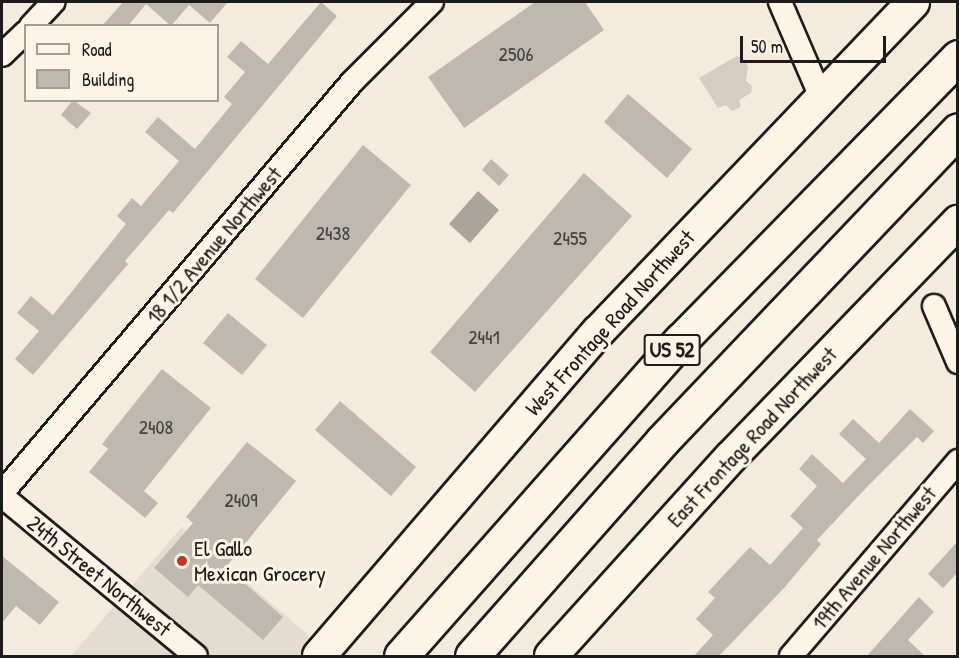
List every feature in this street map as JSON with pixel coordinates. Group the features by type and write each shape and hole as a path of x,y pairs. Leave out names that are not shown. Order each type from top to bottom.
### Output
{"highway":[{"name":"US 52","path":"401,657 681,340 957,57"},
{"name":"US 52","path":"471,657 662,441 957,130"}],"street":[{"path":"33,24 54,2"},
{"name":"18 1/2 Avenue Northwest","path":"2,495 352,82 432,2"},
{"path":"780,2 820,95"},
{"name":"West Frontage Road Northwest","path":"319,657 597,332 820,95 913,2"},
{"path":"2,55 24,34"},
{"name":"East Frontage Road Northwest","path":"551,657 731,457 957,222"},
{"path":"934,306 957,362"},
{"name":"19th Avenue Northwest","path":"791,657 957,461"},
{"name":"24th Street Northwest","path":"2,495 196,657"}],"shaded area":[{"path":"737,56 744,59 748,67 746,81 752,86 751,93 739,100 741,107 732,111 726,105 718,108 699,78"},
{"path":"478,191 499,210 470,243 449,224"},
{"path":"182,527 306,633 322,656 71,656"}],"building":[{"path":"123,2 228,2 210,23 189,5 173,24 169,24 146,4 130,24 104,24"},
{"path":"321,2 337,16 173,213 169,210 125,261 128,264 33,375 15,359 39,331 17,313 31,296 53,315 126,224 117,216 132,198 141,206 179,161 145,132 158,117 195,149 232,104 224,97 245,72 227,57 241,41 268,64"},
{"path":"535,2 585,2 604,30 464,128 428,77"},
{"path":"628,94 692,149 667,178 604,122"},
{"path":"71,102 76,102 91,113 77,129 61,115"},
{"path":"363,145 411,185 303,318 255,279"},
{"path":"491,159 509,175 499,186 482,170"},
{"path":"584,173 632,216 475,392 430,352"},
{"path":"228,313 267,345 242,375 203,343"},
{"path":"162,369 211,408 144,491 158,503 145,518 89,472 108,449 102,444"},
{"path":"340,401 416,467 391,496 315,430"},
{"path":"910,409 934,431 923,443 917,437 865,489 817,540 821,544 785,587 718,657 693,657 713,635 696,619 715,598 708,592 750,547 770,565 803,528 790,516 817,486 799,469 812,454 843,483 866,459 839,434 853,419 879,443"},
{"path":"247,442 296,481 226,567 283,617 263,640 198,585 188,597 154,568 193,523 186,517"},
{"path":"957,542 957,573 943,588 928,574"},
{"path":"2,556 59,602 40,625 16,606 2,623"},
{"path":"919,597 934,612 908,640 926,657 866,657"}],"place":[{"name":"El Gallo Mexican Grocery","path":"182,561"}]}
